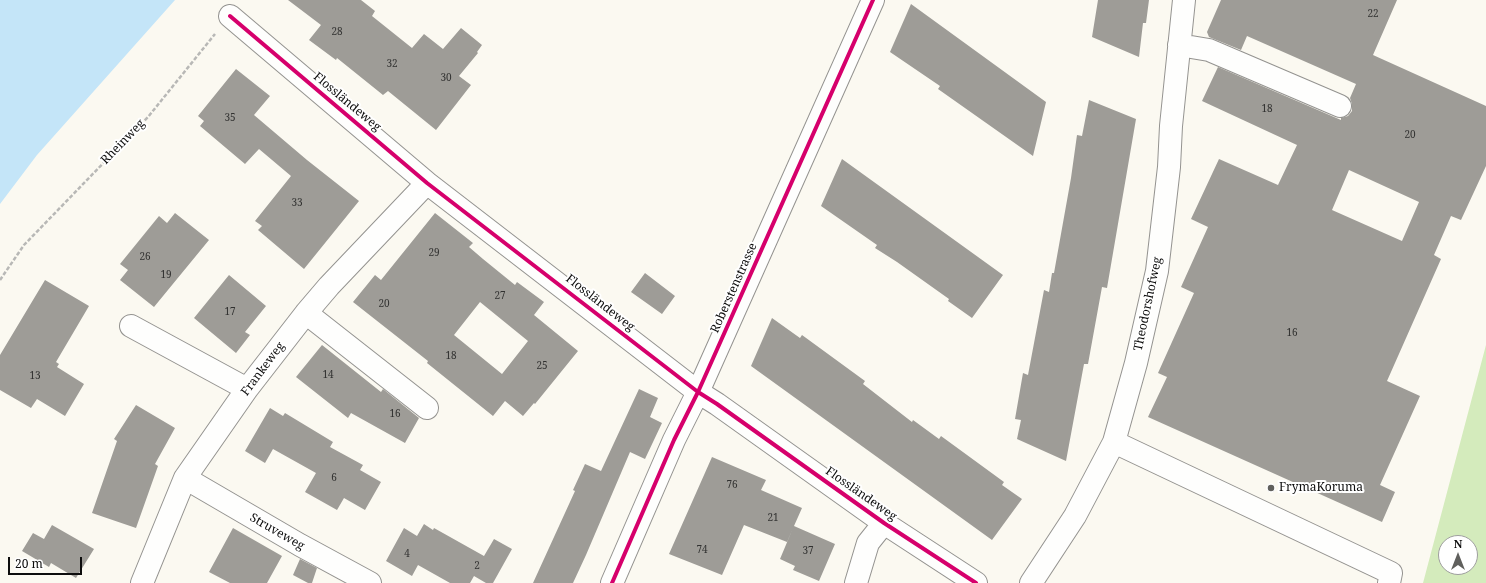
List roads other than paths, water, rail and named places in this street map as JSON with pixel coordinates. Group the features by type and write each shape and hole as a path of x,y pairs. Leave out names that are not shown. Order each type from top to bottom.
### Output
{"street":[{"name":"Roberstenstrasse","path":"612,583 674,440 698,392 873,0"},
{"name":"Theodorshofweg","path":"1031,583 1075,516 1114,442 1136,363 1157,270 1169,167 1171,126 1184,0"},
{"name":"Flossländeweg","path":"230,16 427,183 698,392 884,523 976,583"},
{"path":"1180,45 1209,50 1340,106"},
{"name":"Frankeweg","path":"142,583 185,478 247,389 329,286 427,183"},
{"path":"306,313 428,408"},
{"path":"131,326 247,389"},
{"path":"1114,442 1391,573 1389,583"},
{"name":"Struveweg","path":"185,478 300,545 370,583"},
{"path":"856,583 868,543 884,523"}],"water":[{"path":"0,0 175,0 37,155 0,204"}],"place":[{"name":"FrymaKoruma","path":"1271,488"}]}
